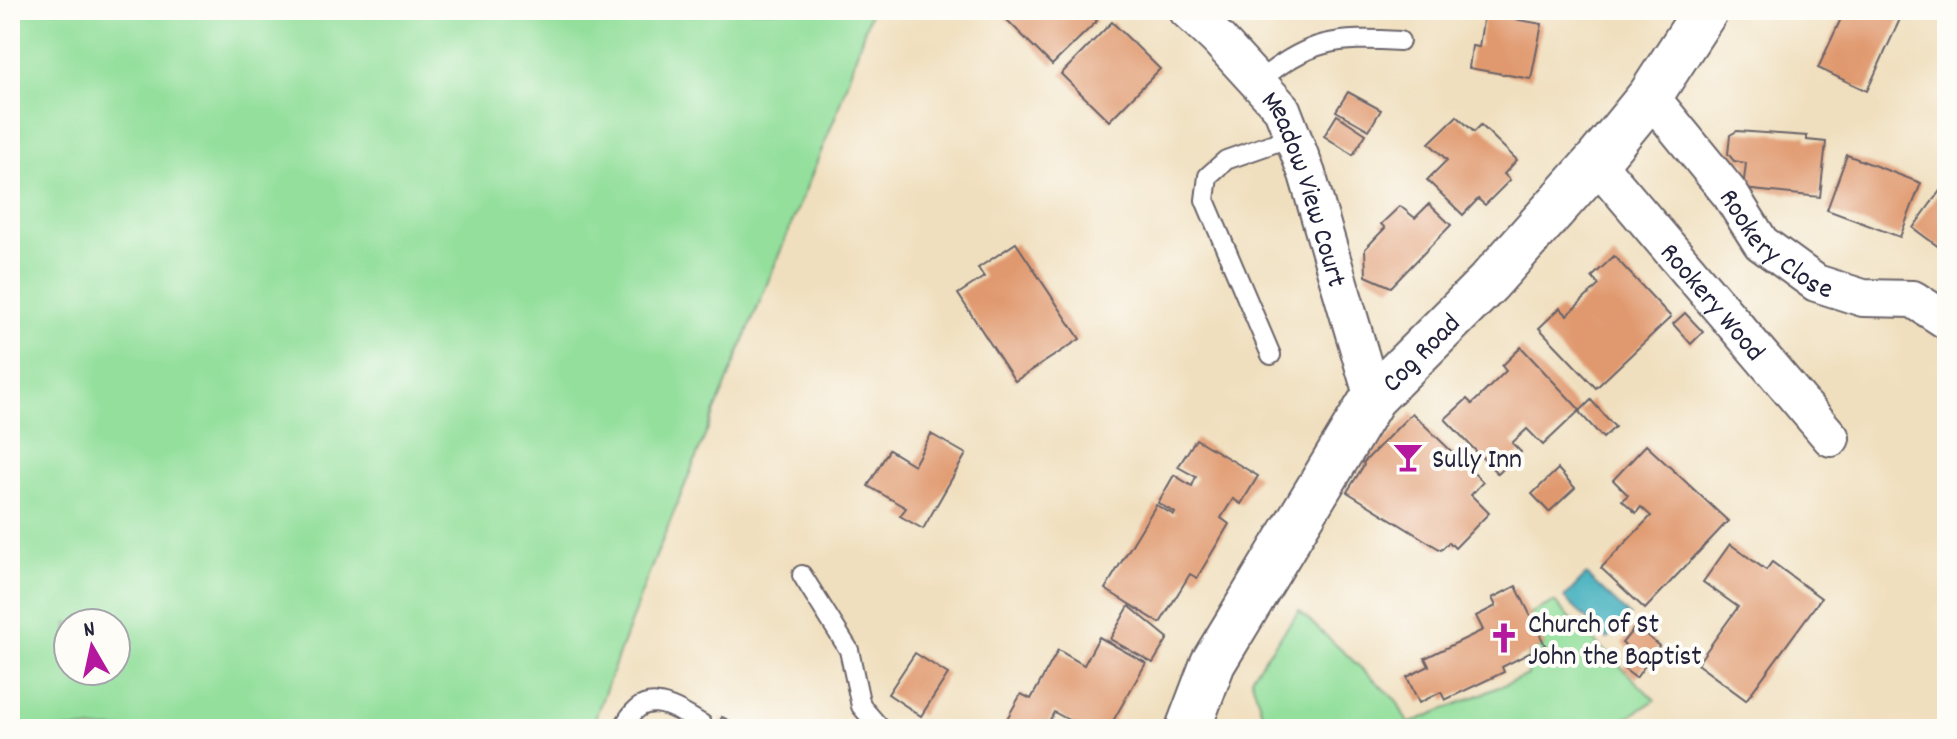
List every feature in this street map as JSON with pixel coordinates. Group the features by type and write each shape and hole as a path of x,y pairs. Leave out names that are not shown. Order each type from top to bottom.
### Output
{"street":[{"name":"Meadow View Court","path":"1187,10 1282,109 1294,136 1373,398"},
{"name":"Cog Road","path":"1188,729 1213,663 1373,398 1488,283 1596,162 1650,96 1706,10"},
{"name":"Rookery Close","path":"1650,96 1730,194 1761,243 1816,283 1863,298 1913,299 1947,321"},
{"name":"Rookery Wood","path":"1596,162 1831,438"}],"lane":[{"path":"1258,82 1284,60 1323,43 1353,38 1400,41"},
{"path":"1271,355 1205,200 1208,176 1226,160 1294,136"},
{"path":"802,575 849,650 861,706 881,729"},
{"path":"623,729 629,715 638,706 650,702 672,707 702,724"}],"green space":[{"path":"10,10 871,10 836,115 647,578 591,729 10,729"},
{"path":"1554,602 1655,700 1609,729 1267,729 1251,677 1299,611 1397,701 1408,724 1528,675 1529,653 1544,645 1529,614"}],"water":[{"path":"1586,575 1630,616 1608,639 1564,598"}],"building":[{"path":"1010,10 1087,10 1097,21 1052,65 1004,17"},
{"path":"1845,10 1886,10 1901,17 1867,91 1818,68"},
{"path":"1484,14 1542,24 1531,79 1469,68 1472,46 1479,47"},
{"path":"1112,22 1160,69 1109,121 1061,74"},
{"path":"1348,92 1381,110 1369,130 1336,111"},
{"path":"1337,115 1366,134 1353,155 1324,136"},
{"path":"1457,116 1474,132 1481,125 1517,160 1504,174 1510,180 1485,205 1478,199 1463,215 1427,180 1447,160 1429,143"},
{"path":"1737,131 1807,136 1807,140 1826,142 1820,197 1743,189 1746,163 1734,161 1728,154 1730,135"},
{"path":"1847,155 1921,183 1900,237 1827,210"},
{"path":"1947,181 1947,253 1913,228"},
{"path":"1429,204 1451,225 1391,287 1366,276 1365,249 1385,228 1381,224 1400,206 1415,218"},
{"path":"1016,243 1080,339 1015,381 958,294 984,277 978,268"},
{"path":"1614,256 1671,317 1596,388 1539,328 1560,308 1567,315 1599,285 1592,277"},
{"path":"1685,313 1703,332 1691,344 1673,324"},
{"path":"1521,347 1580,410 1543,445 1527,429 1512,443 1521,452 1498,474 1445,419 1467,399 1472,404 1506,371 1502,366"},
{"path":"1591,400 1615,427 1603,438 1579,412"},
{"path":"1412,413 1483,482 1471,495 1489,513 1455,548 1449,542 1441,550 1347,492 1363,463"},
{"path":"931,434 966,454 923,529 900,516 906,508 868,486 889,450 914,465"},
{"path":"1196,439 1258,476 1241,504 1233,499 1221,518 1229,524 1197,578 1190,574 1160,623 1105,589 1156,505 1174,515 1158,503 1174,475 1192,486 1196,477 1178,467"},
{"path":"1646,445 1728,521 1645,609 1601,568 1651,516 1641,507 1636,513 1622,500 1628,495 1613,480"},
{"path":"1558,469 1575,488 1549,512 1532,494"},
{"path":"1730,544 1766,570 1772,562 1821,598 1746,700 1697,664 1738,607 1703,582"},
{"name":"Church of St John the Baptist","path":"1516,586 1545,645 1502,667 1504,672 1445,700 1441,692 1419,703 1407,677 1429,666 1425,658 1483,630 1476,616 1496,606 1492,598"},
{"path":"1129,606 1168,638 1153,663 1110,639"},
{"path":"1636,626 1659,646 1636,678 1624,669 1635,654 1622,643"},
{"path":"1099,637 1146,663 1113,721 1121,725 1119,729 1068,729 1072,722 1054,712 1045,729 1001,729 1021,694 1031,699 1058,650 1084,665"},
{"path":"915,653 948,674 921,716 888,694"},
{"path":"722,717 746,729 716,729"}],"place":[{"name":"Sully Inn","path":"1408,457"},
{"name":"Church of St John the Baptist","path":"1504,638"}]}
